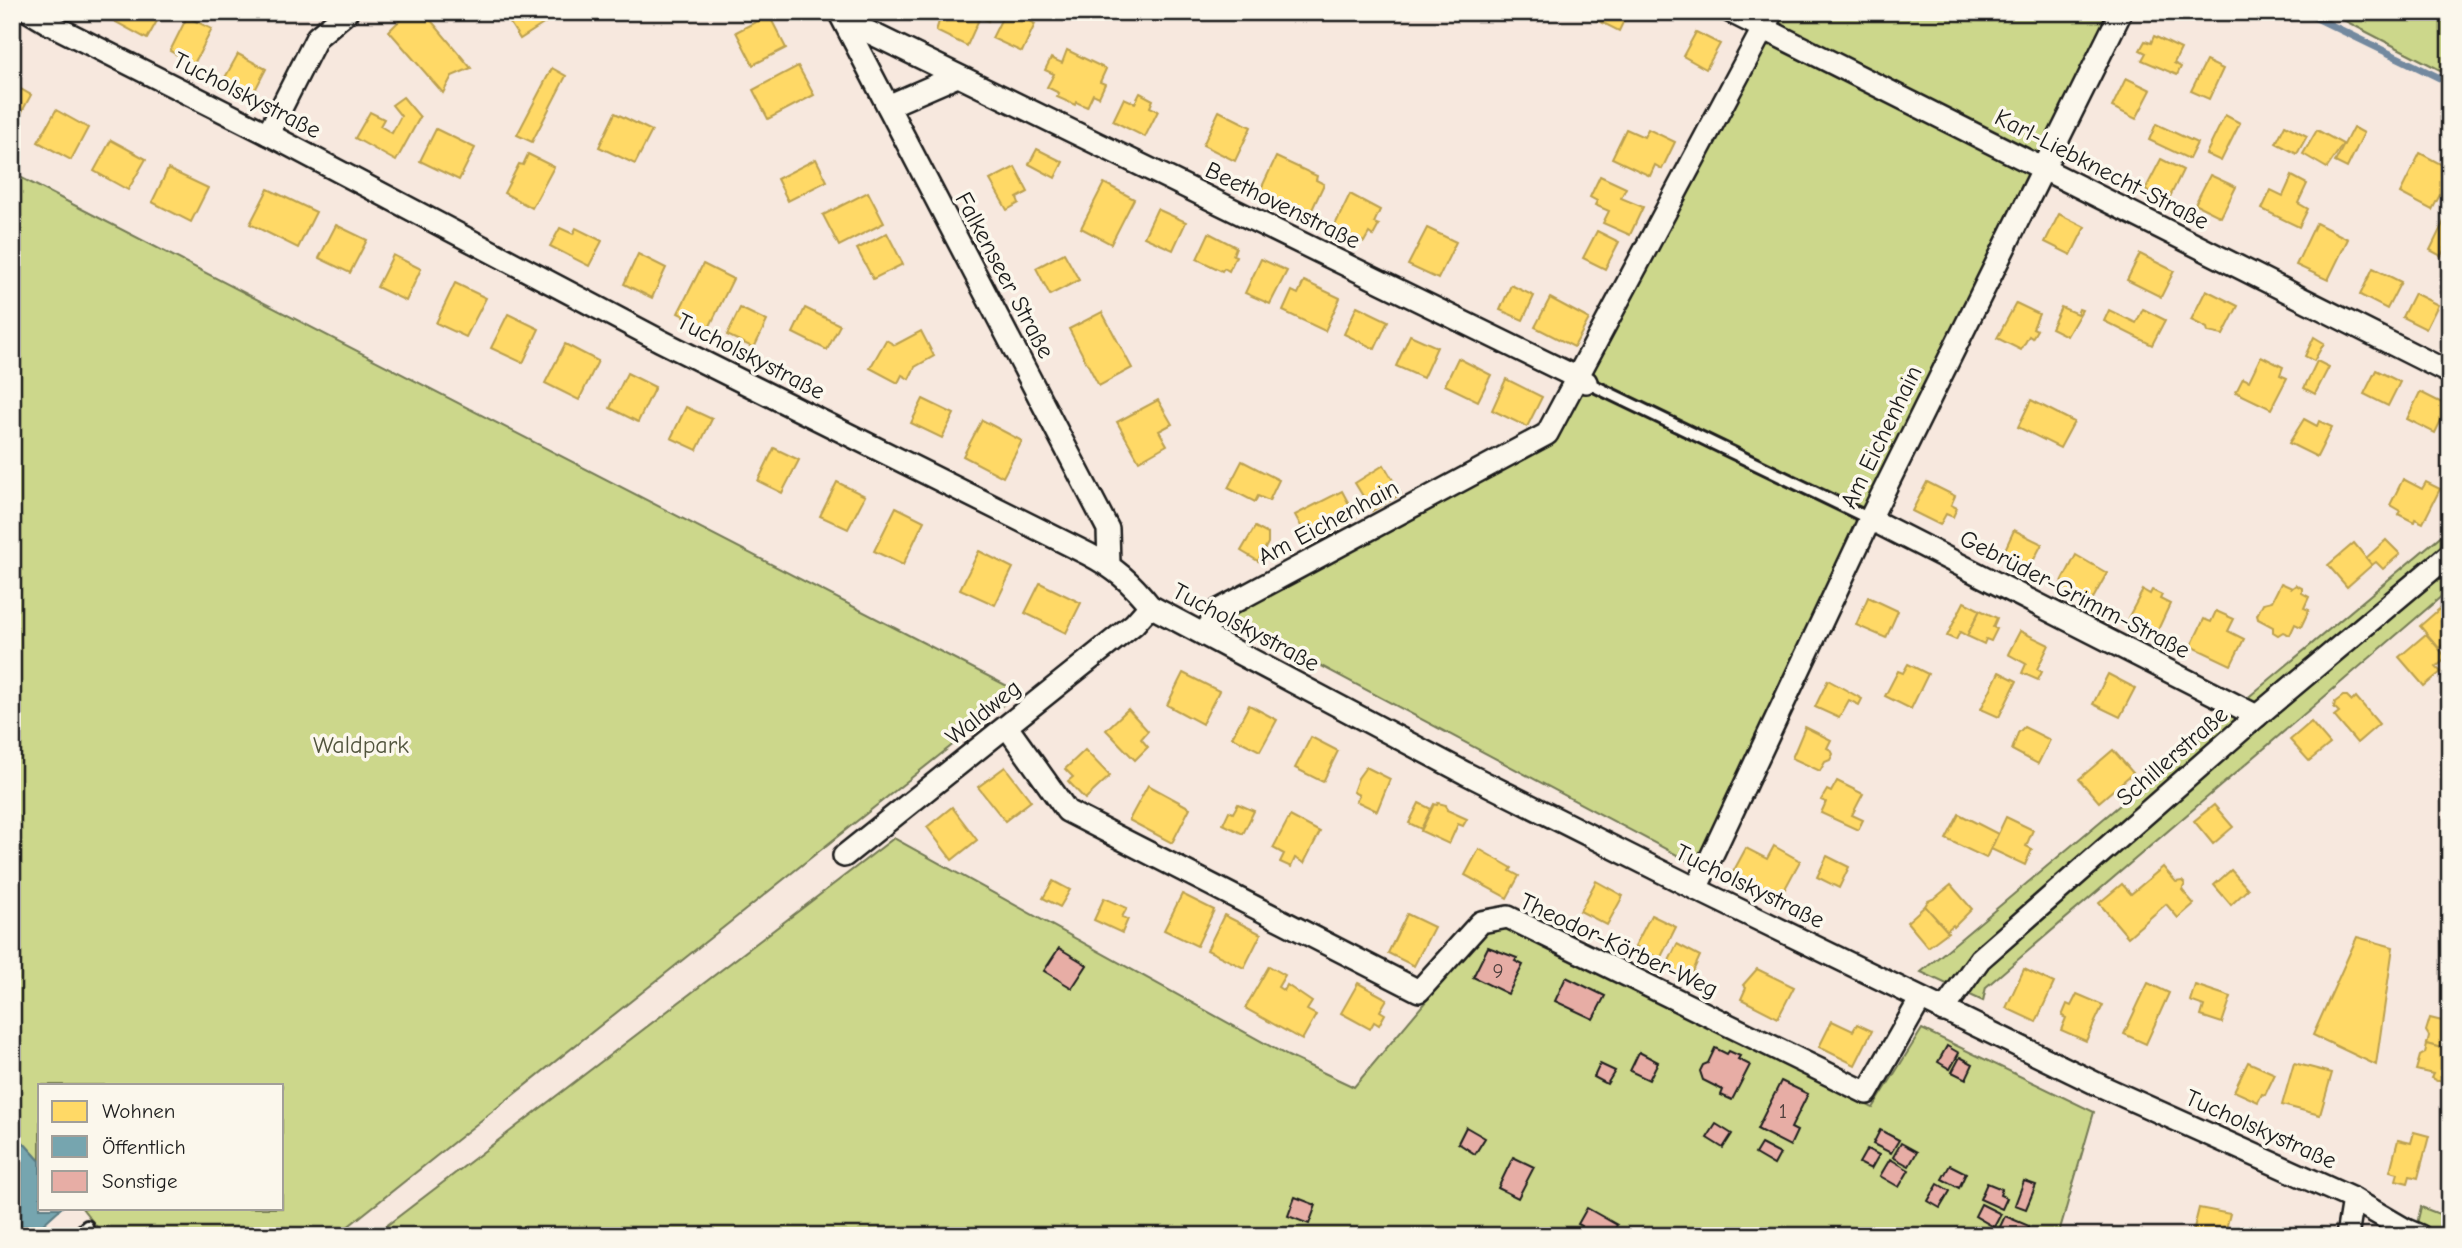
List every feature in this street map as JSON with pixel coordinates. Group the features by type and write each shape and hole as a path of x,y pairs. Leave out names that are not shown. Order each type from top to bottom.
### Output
{"street":[{"name":"Tucholskystraße","path":"30,12 661,341 1109,565 1131,582 1150,606 1465,773 1920,1000 2353,1199 2420,1236"},
{"path":"268,134 317,37 347,12"},
{"name":"Karl-Liebknecht-Straße","path":"1731,12 1768,20 2042,169 2450,373"},
{"name":"Am Eichenhain","path":"1696,889 1870,519 2121,12"},
{"name":"Beethovenstraße","path":"841,16 957,76 1582,380"},
{"name":"Falkenseer Straße","path":"841,16 1108,529 1109,565"},
{"name":"Am Eichenhain","path":"1203,634 1219,610 1547,434 1582,380 1768,20"},
{"path":"888,106 957,76"},
{"name":"Gebrüder-Grimm-Straße","path":"1870,519 2258,716"},
{"name":"Schillerstraße","path":"1943,1011 1980,959 2258,716 2450,554"},
{"name":"Waldweg","path":"844,856 1134,624 1150,606"},
{"name":"Theodor-Körber-Weg","path":"1007,727 1067,811 1419,991 1481,922 1508,917 1867,1093 1920,1000"},
{"path":"2347,1236 2353,1199"}],"lane":[{"path":"1582,380 1870,519"},
{"path":"76,1236 87,1226"}],"green space":[{"path":"1774,12 2116,12 1705,870 1218,611 1549,432"},
{"path":"2328,12 2450,12 2450,75"},
{"name":"Waldpark","path":"12,173 1019,692 336,1236 104,1236 84,1210 284,1210 284,1084 38,1084 38,1159 12,1130"},
{"path":"2450,528 2450,589 1986,987 1983,1001 1921,972"},
{"path":"894,838 1288,1056 1354,1087 1483,933 1506,926 1873,1108 1922,1029 2094,1112 2058,1236 373,1236"},
{"path":"2421,1207 2447,1217 2450,1209 2450,1236 2414,1236"}],"building: Wohnen":[{"path":"117,12 162,12 147,39 112,20"},
{"path":"408,12 424,12 471,68 452,76 443,93 389,31"},
{"path":"503,12 538,12 545,23 520,39"},
{"path":"942,12 992,12 988,21 980,17 967,46 936,31"},
{"path":"1005,12 1012,12 1035,24 1022,52 992,38"},
{"path":"1590,12 1628,12 1619,31 1589,16"},
{"path":"769,15 786,48 753,65 736,32"},
{"path":"187,17 212,29 194,64 170,51"},
{"path":"1696,32 1720,44 1706,69 1683,56"},
{"path":"2154,36 2181,49 2174,63 2181,67 2177,75 2142,60 2146,53 2140,50 2145,41 2151,43"},
{"path":"1067,50 1106,69 1100,82 1105,84 1099,97 1093,94 1087,107 1057,97 1059,93 1047,87 1054,74 1045,70 1051,58 1062,63"},
{"path":"238,54 266,69 251,98 222,83"},
{"path":"2206,61 2223,69 2209,99 2191,91"},
{"path":"798,66 814,95 768,119 753,90"},
{"path":"552,68 566,76 532,142 517,135"},
{"path":"2126,78 2151,90 2136,119 2112,107"},
{"path":"12,84 31,95 12,130"},
{"path":"1140,93 1153,100 1150,107 1158,111 1145,137 1113,121 1124,98 1135,103"},
{"path":"403,97 420,117 396,161 355,138 370,112 384,119 380,126 392,133 401,116 392,105"},
{"path":"56,110 88,128 71,160 38,142"},
{"path":"1219,111 1251,127 1235,161 1203,145"},
{"path":"615,113 652,131 635,164 599,147"},
{"path":"2225,115 2240,123 2221,161 2206,154"},
{"path":"2156,124 2197,143 2189,159 2149,140"},
{"path":"2285,125 2307,136 2297,154 2276,143"},
{"path":"2353,127 2364,133 2347,168 2335,162"},
{"path":"436,129 475,148 459,180 420,161"},
{"path":"1626,129 1644,137 1648,129 1675,142 1662,169 1655,165 1650,176 1612,158"},
{"path":"2317,130 2343,144 2327,168 2303,154"},
{"path":"111,140 146,159 128,190 94,171"},
{"path":"1037,149 1063,162 1055,178 1029,164"},
{"path":"2420,153 2450,169 2450,176 2432,210 2400,193"},
{"path":"528,154 554,167 532,208 504,193 519,164 523,165"},
{"path":"1276,157 1317,176 1316,180 1324,184 1310,214 1301,209 1299,212 1259,193"},
{"path":"816,159 827,181 788,201 777,179"},
{"path":"2161,159 2183,170 2168,201 2145,190"},
{"path":"1015,167 1028,192 1017,198 1019,203 1007,210 990,180"},
{"path":"168,169 208,188 191,222 152,202"},
{"path":"2210,175 2236,187 2221,217 2195,204"},
{"path":"1600,176 1626,188 1621,198 1643,207 1630,235 1603,223 1609,211 1595,205 1597,201 1590,197"},
{"path":"2292,176 2307,184 2298,203 2308,209 2299,227 2262,209 2271,190 2283,196"},
{"path":"1104,183 1134,199 1111,244 1081,228"},
{"path":"268,189 316,212 298,248 250,224"},
{"path":"868,192 884,223 839,246 823,215"},
{"path":"1350,194 1380,210 1374,223 1379,225 1373,236 1369,233 1364,242 1334,227"},
{"path":"1157,209 1186,222 1173,250 1144,237"},
{"path":"2449,211 2450,239 2441,256 2430,250"},
{"path":"2059,214 2085,227 2071,255 2045,242"},
{"path":"2316,223 2348,239 2328,280 2296,265"},
{"path":"336,225 367,240 350,273 319,258"},
{"path":"560,228 573,234 576,228 602,241 589,266 550,246"},
{"path":"1427,228 1456,242 1438,279 1408,265"},
{"path":"1597,231 1619,242 1605,269 1583,258"},
{"path":"887,233 903,264 873,279 857,249"},
{"path":"1209,233 1236,247 1233,255 1236,256 1229,271 1224,268 1222,271 1197,259"},
{"path":"1064,253 1079,280 1050,295 1036,268"},
{"path":"638,254 666,268 652,298 624,284"},
{"path":"2140,254 2174,271 2161,297 2127,280"},
{"path":"393,255 421,269 406,301 377,287"},
{"path":"1261,259 1287,271 1270,304 1245,293"},
{"path":"703,264 733,279 709,328 678,313"},
{"path":"2373,268 2401,282 2387,309 2360,295"},
{"path":"1304,281 1340,298 1325,331 1283,311 1292,291 1298,294"},
{"path":"455,283 486,298 466,337 436,323"},
{"path":"1511,285 1534,296 1523,320 1500,310"},
{"path":"2206,290 2238,306 2223,335 2208,332 2207,328 2191,320"},
{"path":"2414,293 2438,305 2426,329 2402,317"},
{"path":"1550,298 1589,319 1574,347 1535,327"},
{"path":"2016,303 2039,314 2033,328 2037,330 2032,338 2029,336 2021,350 1997,338"},
{"path":"1357,306 1388,321 1375,349 1344,334"},
{"path":"2061,307 2077,314 2079,309 2082,310 2067,336 2051,328"},
{"path":"740,308 767,321 754,348 727,335"},
{"path":"805,308 840,325 827,350 793,333"},
{"path":"2143,309 2165,320 2152,345 2104,321 2109,310 2136,323"},
{"path":"1102,312 1132,368 1099,386 1069,329"},
{"path":"508,314 539,329 523,363 491,348"},
{"path":"921,331 934,356 915,367 909,379 902,375 898,383 870,368 886,340 895,345"},
{"path":"1410,335 1437,347 1423,378 1396,366"},
{"path":"2314,337 2324,343 2314,361 2305,356"},
{"path":"565,344 598,361 579,400 545,383"},
{"path":"2261,356 2283,367 2280,375 2287,378 2271,409 2236,392 2243,378 2249,381"},
{"path":"1458,358 1491,375 1478,401 1445,385"},
{"path":"2317,361 2329,367 2315,394 2304,388"},
{"path":"2376,370 2400,382 2388,406 2364,394"},
{"path":"627,373 655,387 638,422 610,408"},
{"path":"1506,379 1542,397 1527,427 1492,410"},
{"path":"2420,392 2448,406 2435,433 2407,419"},
{"path":"923,399 954,414 942,438 911,423"},
{"path":"1158,400 1172,424 1159,431 1167,445 1139,461 1117,422"},
{"path":"2031,400 2074,422 2060,448 2018,427"},
{"path":"686,407 712,419 697,450 671,438"},
{"path":"2304,419 2317,426 2319,421 2332,427 2317,457 2289,443"},
{"path":"982,420 1022,441 1003,477 963,456"},
{"path":"774,448 799,460 782,493 758,481"},
{"path":"1242,461 1279,480 1269,501 1258,496 1255,502 1228,488"},
{"path":"1384,465 1401,494 1372,511 1355,483"},
{"path":"2403,479 2422,489 2426,482 2440,489 2423,523 2415,519 2414,522 2398,514 2400,511 2390,505"},
{"path":"837,482 865,496 848,529 820,516"},
{"path":"1927,482 1955,496 1951,505 1957,508 1953,517 1946,514 1940,525 1912,511"},
{"path":"1342,491 1356,517 1309,541 1295,515"},
{"path":"896,507 924,521 903,565 874,551"},
{"path":"1255,527 1268,534 1268,543 1258,561 1241,551"},
{"path":"2014,530 2042,544 2029,569 2002,556"},
{"path":"2386,540 2400,554 2383,569 2376,562 2372,565 2366,558"},
{"path":"2354,543 2372,565 2347,587 2328,565"},
{"path":"979,551 1013,568 995,605 960,589"},
{"path":"2076,555 2107,573 2090,604 2059,587"},
{"path":"1040,583 1081,603 1066,633 1025,613"},
{"path":"2281,583 2292,588 2296,585 2302,588 2302,593 2309,597 2304,608 2309,610 2301,627 2295,624 2290,635 2273,632 2273,627 2258,619 2257,615 2263,603 2272,601"},
{"path":"2143,590 2150,594 2152,590 2162,595 2160,599 2170,604 2157,632 2128,618"},
{"path":"1868,597 1898,611 1886,638 1856,625"},
{"path":"1964,602 1980,610 1967,636 1960,632 1956,640 1947,636"},
{"path":"2444,605 2450,612 2450,640 2439,648 2420,626"},
{"path":"1980,610 1997,618 1993,627 1997,629 1991,641 1986,639 1984,644 1967,636"},
{"path":"2216,611 2234,619 2228,631 2244,639 2231,665 2191,646 2204,619 2211,622"},
{"path":"2020,631 2049,645 2037,669 2042,672 2038,680 2022,673 2026,664 2008,654"},
{"path":"2426,634 2447,658 2436,667 2441,672 2424,686 2399,657"},
{"path":"1908,664 1928,674 1911,709 1885,696 1898,671 1903,673"},
{"path":"1999,672 2017,681 1999,717 1981,709"},
{"path":"1183,673 1219,691 1202,724 1167,705"},
{"path":"2108,674 2135,688 2120,717 2093,704"},
{"path":"1828,680 1862,699 1859,705 1849,700 1839,718 1815,707"},
{"path":"2343,696 2352,701 2356,697 2379,724 2357,743 2334,716 2339,712 2334,707 2335,702"},
{"path":"1249,705 1277,720 1260,751 1232,737"},
{"path":"1128,709 1148,731 1141,739 1148,747 1135,760 1106,730"},
{"path":"2311,722 2330,744 2309,761 2290,740"},
{"path":"1805,727 1831,740 1827,748 1833,754 1820,771 1792,758"},
{"path":"2024,727 2050,740 2038,764 2012,750 2018,733"},
{"path":"1311,737 1338,751 1323,782 1295,768"},
{"path":"1085,750 1110,776 1085,799 1068,781 1073,777 1065,769"},
{"path":"2113,750 2133,773 2099,802 2079,779"},
{"path":"1005,767 1031,801 1005,821 978,787"},
{"path":"1366,767 1390,779 1377,811 1356,801 1359,795 1353,792"},
{"path":"1837,781 1863,794 1852,815 1863,820 1858,830 1821,813 1826,802 1821,800 1827,790 1831,792"},
{"path":"1148,785 1190,808 1172,843 1129,820"},
{"path":"1419,803 1431,809 1421,829 1409,823"},
{"path":"1238,804 1254,811 1243,834 1223,824 1229,811 1233,813"},
{"path":"1434,804 1446,805 1447,810 1467,819 1463,826 1458,824 1449,844 1421,831"},
{"path":"2214,805 2233,827 2213,844 2194,821"},
{"path":"952,807 977,840 952,860 927,827"},
{"path":"1959,814 1998,834 1986,858 1946,839"},
{"path":"1290,816 1320,832 1304,863 1295,858 1291,867 1280,862 1284,854 1273,848"},
{"path":"2006,817 2033,830 2026,846 2032,849 2025,865 1991,849"},
{"path":"1774,846 1800,861 1780,898 1733,872 1746,848 1767,859"},
{"path":"1479,849 1512,868 1510,871 1519,876 1507,898 1465,875"},
{"path":"1827,856 1849,867 1839,888 1817,877"},
{"path":"2163,867 2176,882 2182,881 2185,884 2182,890 2194,904 2178,918 2166,904 2128,937 2099,903 2122,884 2131,894"},
{"path":"2231,870 2248,889 2231,905 2214,885"},
{"path":"1053,881 1070,890 1060,907 1043,898"},
{"path":"1596,881 1623,896 1607,925 1580,911"},
{"path":"1951,885 1972,909 1954,927 1953,925 1947,930 1925,906"},
{"path":"1182,894 1214,910 1197,946 1164,930"},
{"path":"1104,898 1127,908 1122,917 1128,919 1122,933 1094,920"},
{"path":"1925,906 1948,932 1928,947 1907,922"},
{"path":"1407,914 1434,927 1414,966 1388,953"},
{"path":"1224,915 1261,934 1244,968 1207,950"},
{"path":"1651,915 1676,927 1660,959 1635,946"},
{"path":"2357,937 2393,947 2376,1065 2313,1035"},
{"path":"1677,944 1700,956 1690,978 1666,967"},
{"path":"1269,966 1285,975 1278,987 1284,991 1287,985 1312,1002 1307,1010 1316,1015 1302,1040 1245,1008"},
{"path":"1757,969 1794,987 1778,1018 1741,999 1746,988 1743,985"},
{"path":"2024,969 2054,983 2036,1022 2006,1008"},
{"path":"1358,983 1387,999 1380,1011 1385,1014 1379,1025 1374,1022 1370,1029 1341,1013"},
{"path":"2148,983 2169,993 2146,1044 2124,1034"},
{"path":"2195,985 2231,997 2222,1023 2201,1016 2204,1006 2190,1001"},
{"path":"2077,994 2103,1005 2086,1041 2061,1030 2066,1018 2062,1016 2067,1004 2071,1006"},
{"path":"2449,1017 2450,1050 2427,1044 2429,1036 2426,1031 2430,1018 2446,1022"},
{"path":"1832,1021 1853,1031 1857,1024 1872,1031 1855,1065 1819,1047"},
{"path":"2427,1044 2450,1050 2450,1078 2444,1077 2444,1081 2437,1081 2431,1078 2433,1074 2416,1070"},
{"path":"2248,1062 2275,1074 2265,1095 2262,1094 2258,1102 2234,1091"},
{"path":"2294,1063 2332,1073 2320,1115 2282,1105"},
{"path":"2414,1132 2429,1136 2418,1178 2410,1176 2408,1183 2396,1180 2398,1173 2390,1171 2398,1140 2411,1143"},
{"path":"2199,1208 2230,1214 2224,1236 2192,1236"}],"building: Öffentlich":[{"path":"12,1130 38,1159 38,1210 59,1210 30,1236 12,1236"}],"building: Sonstige":[{"path":"1488,947 1517,958 1515,961 1523,965 1508,994 1473,977"},
{"path":"1059,948 1087,965 1072,988 1044,971"},
{"path":"1566,977 1605,996 1593,1019 1555,1001"},
{"path":"1947,1046 1959,1053 1950,1069 1938,1062"},
{"path":"1715,1048 1740,1056 1738,1059 1750,1065 1732,1100 1721,1095 1723,1090 1703,1080 1700,1071 1703,1065 1708,1063"},
{"path":"1639,1052 1658,1062 1649,1080 1630,1071"},
{"path":"1960,1057 1973,1064 1966,1079 1952,1072"},
{"path":"1600,1064 1615,1071 1607,1084 1594,1077"},
{"path":"1781,1081 1808,1094 1791,1128 1797,1131 1790,1146 1757,1129"},
{"path":"1716,1124 1732,1134 1723,1148 1707,1138"},
{"path":"1466,1127 1485,1138 1475,1154 1458,1143"},
{"path":"1880,1130 1899,1140 1891,1153 1873,1144"},
{"path":"1901,1143 1917,1152 1909,1166 1893,1157"},
{"path":"1761,1144 1780,1154 1774,1165 1755,1154"},
{"path":"1867,1149 1879,1155 1871,1169 1859,1163"},
{"path":"1513,1157 1534,1167 1518,1198 1498,1188"},
{"path":"1890,1159 1909,1170 1899,1187 1880,1176"},
{"path":"1950,1165 1966,1173 1959,1188 1942,1179"},
{"path":"2024,1181 2036,1185 2026,1209 2015,1205"},
{"path":"1987,1183 2002,1189 2000,1195 2007,1198 2002,1209 1980,1199"},
{"path":"1938,1184 1950,1191 1940,1208 1928,1201"},
{"path":"1295,1197 1316,1205 1309,1224 1288,1216"},
{"path":"1981,1204 2001,1214 1994,1227 1975,1216"},
{"path":"1587,1208 1617,1225 1611,1236 1577,1236 1582,1226 1578,1224"},
{"path":"2005,1216 2029,1226 2025,1236 2014,1236 1999,1229"}],"waterway":[{"path":"2304,12 2450,83"}]}
